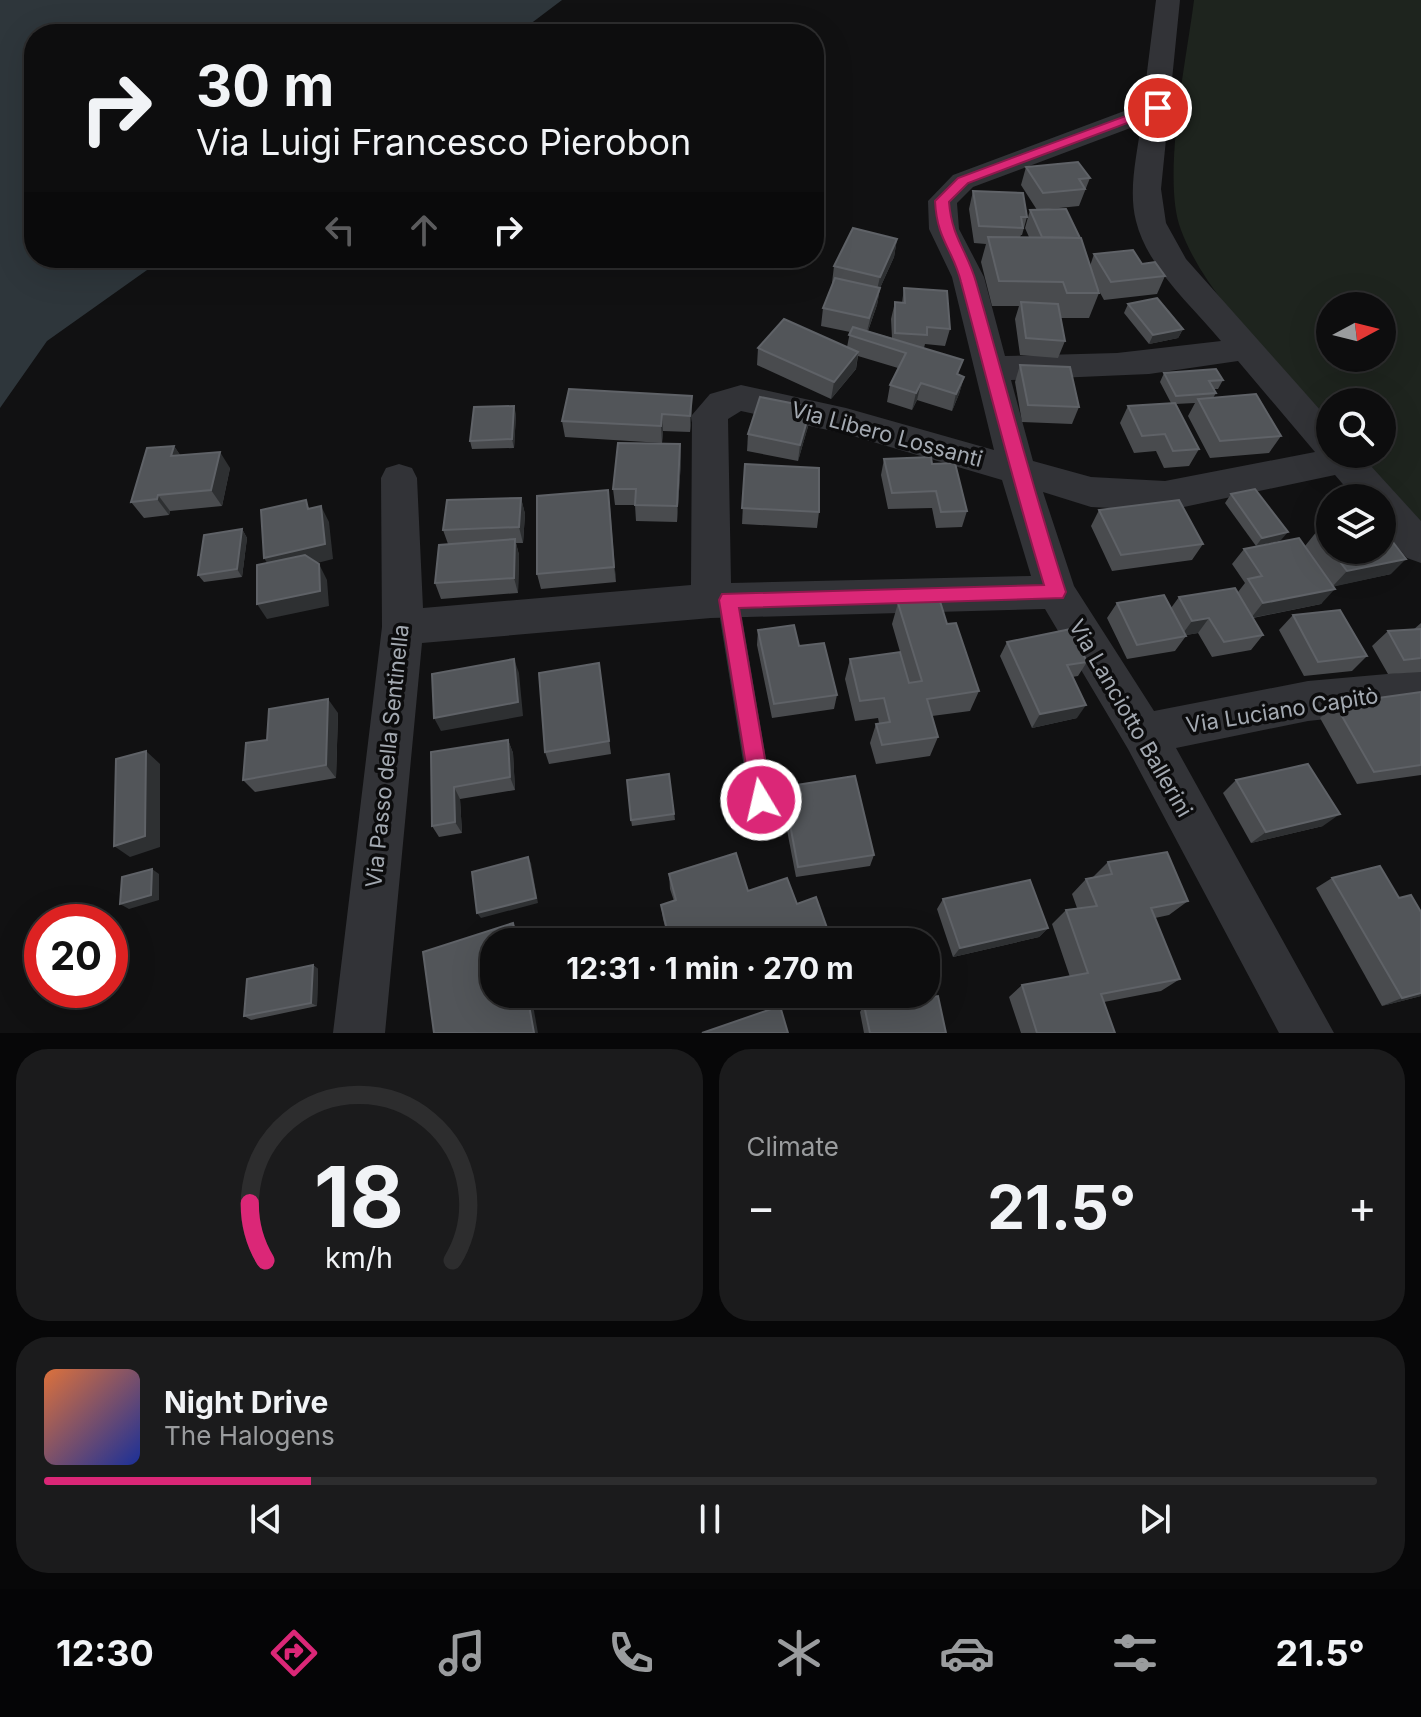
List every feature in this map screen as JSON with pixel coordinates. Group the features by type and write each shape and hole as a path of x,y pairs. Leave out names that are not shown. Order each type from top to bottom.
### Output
{"street":[{"path":"1168,0 1147,189 1151,223 1173,264 1316,430"},
{"name":"Via Lanciotto Ballerini","path":"1158,108 963,181 942,201 944,229 968,277 1017,469 1056,592 1144,734 1308,1033"},
{"path":"991,368 1102,366 1208,356 1243,348"},
{"name":"Via Libero Lossanti","path":"720,600 710,415 722,403 741,398 831,417 1091,492 1165,496 1316,458"},
{"path":"1350,468 1365,484"},
{"name":"Via Passo della Sentinella","path":"359,1033 403,627 399,478"},
{"path":"1396,519 1421,547"},
{"path":"403,627 720,600 1056,592"},
{"name":"Via Luciano Capitò","path":"1144,734 1308,701 1421,690"}],"lane":[{"path":"720,600 766,829"}],"shaded area":[{"path":"0,0 562,0 530,24 24,24 24,268 150,268 47,341 0,408"},
{"path":"1194,0 1421,0 1421,522 1396,495 1396,484 1386,484 1372,468 1396,468 1396,388 1316,388 1316,406 1247,331 1208,282 1181,230 1176,208 1174,150"}],"building":[{"path":"1078,162 1090,178 1079,179 1085,189 1043,193 1026,167"},
{"path":"973,191 1023,193 1027,217 1021,217 1023,228 979,226"},
{"path":"1066,209 1080,238 1042,237 1030,210"},
{"path":"853,228 897,239 880,277 834,266"},
{"path":"988,237 1081,238 1099,293 1067,293 1063,282 999,281"},
{"path":"1133,250 1142,264 1155,262 1165,276 1111,282 1094,254"},
{"path":"835,278 880,288 869,318 823,308"},
{"path":"904,288 947,291 950,329 927,327 927,335 895,333 895,302 905,303"},
{"path":"1157,298 1183,329 1153,335 1128,304"},
{"path":"1021,302 1058,304 1065,341 1026,338"},
{"path":"784,319 858,352 834,382 758,348"},
{"path":"853,327 963,360 957,374 964,377 956,394 921,383 916,393 890,385 906,353 849,335"},
{"path":"1020,365 1070,367 1079,407 1028,405"},
{"path":"1216,369 1223,380 1209,381 1216,393 1176,396 1164,373"},
{"path":"569,389 692,396 690,416 662,414 661,426 562,421"},
{"path":"1256,394 1281,436 1220,441 1198,399"},
{"path":"760,397 811,407 800,445 748,434"},
{"path":"1175,403 1199,449 1173,451 1165,434 1142,436 1128,406"},
{"path":"514,406 512,439 470,441 474,407"},
{"path":"618,443 680,444 677,506 635,505 636,489 613,489"},
{"path":"174,446 171,456 220,452 211,490 158,495 157,499 131,502 147,448"},
{"path":"931,457 932,464 955,463 967,511 941,512 936,491 892,493 884,459"},
{"path":"745,464 819,468 819,512 742,508"},
{"path":"1255,489 1288,532 1262,538 1231,494"},
{"path":"608,490 614,567 537,574 537,496"},
{"path":"521,498 519,527 443,530 447,500"},
{"path":"306,500 308,509 321,506 325,544 264,558 261,510"},
{"path":"1179,500 1203,544 1121,555 1099,510"},
{"path":"242,529 237,569 198,575 204,535"},
{"path":"1299,538 1335,589 1263,603 1248,579 1262,576 1244,549"},
{"path":"515,539 514,578 435,583 439,545"},
{"path":"1396,546 1406,559 1396,561"},
{"path":"305,555 319,564 320,591 257,604 257,565"},
{"path":"1342,564 1381,564 1347,571"},
{"path":"1235,588 1263,635 1224,642 1209,618 1192,621 1179,597"},
{"path":"1164,595 1186,636 1137,645 1117,603"},
{"path":"939,598 947,624 956,623 979,691 927,699 938,737 882,745 876,724 890,722 884,698 860,701 850,659 900,652 909,683 922,681 898,603"},
{"path":"1340,610 1367,656 1318,662 1293,615"},
{"path":"794,625 799,646 824,643 837,695 774,704 758,630"},
{"path":"1071,629 1087,662 1067,665 1086,705 1040,714 1007,642"},
{"path":"1421,629 1421,658 1404,660 1388,631"},
{"path":"514,659 518,702 434,718 432,674"},
{"path":"599,663 609,741 545,752 539,673"},
{"path":"1421,692 1421,765 1374,772 1335,704"},
{"path":"328,699 326,765 243,780 246,743 267,740 269,709"},
{"path":"508,740 510,777 454,787 455,822 432,826 431,752"},
{"path":"146,751 145,836 114,846 116,759"},
{"path":"1308,764 1340,814 1266,832 1236,780"},
{"path":"669,774 674,814 631,820 627,780"},
{"path":"855,776 874,855 798,867 783,787"},
{"path":"1167,852 1188,901 1151,908 1180,979 1101,994 1115,1033 1037,1033 1022,985 1088,973 1066,910 1097,906 1086,879 1112,874 1108,862"},
{"path":"736,853 748,891 787,878 797,904 816,897 827,928 667,928 661,905 676,900 669,874"},
{"path":"528,857 536,898 477,913 472,872"},
{"path":"1380,866 1399,898 1411,895 1421,912 1421,993 1402,998 1332,878"},
{"path":"152,869 151,895 120,904 122,877"},
{"path":"1030,880 1048,928 960,948 943,899"},
{"path":"513,923 514,928 497,928"},
{"path":"480,934 480,1008 530,1008 534,1033 434,1033 423,952"},
{"path":"313,965 311,1003 244,1016 247,979"},
{"path":"940,1005 946,1033 870,1033 865,1008 940,1008"},
{"path":"781,1008 788,1033 702,1033"}],"route":[{"path":"761,800 728,600 1056,592 1017,469 968,277 944,229 942,201 963,181 1158,108"}]}
